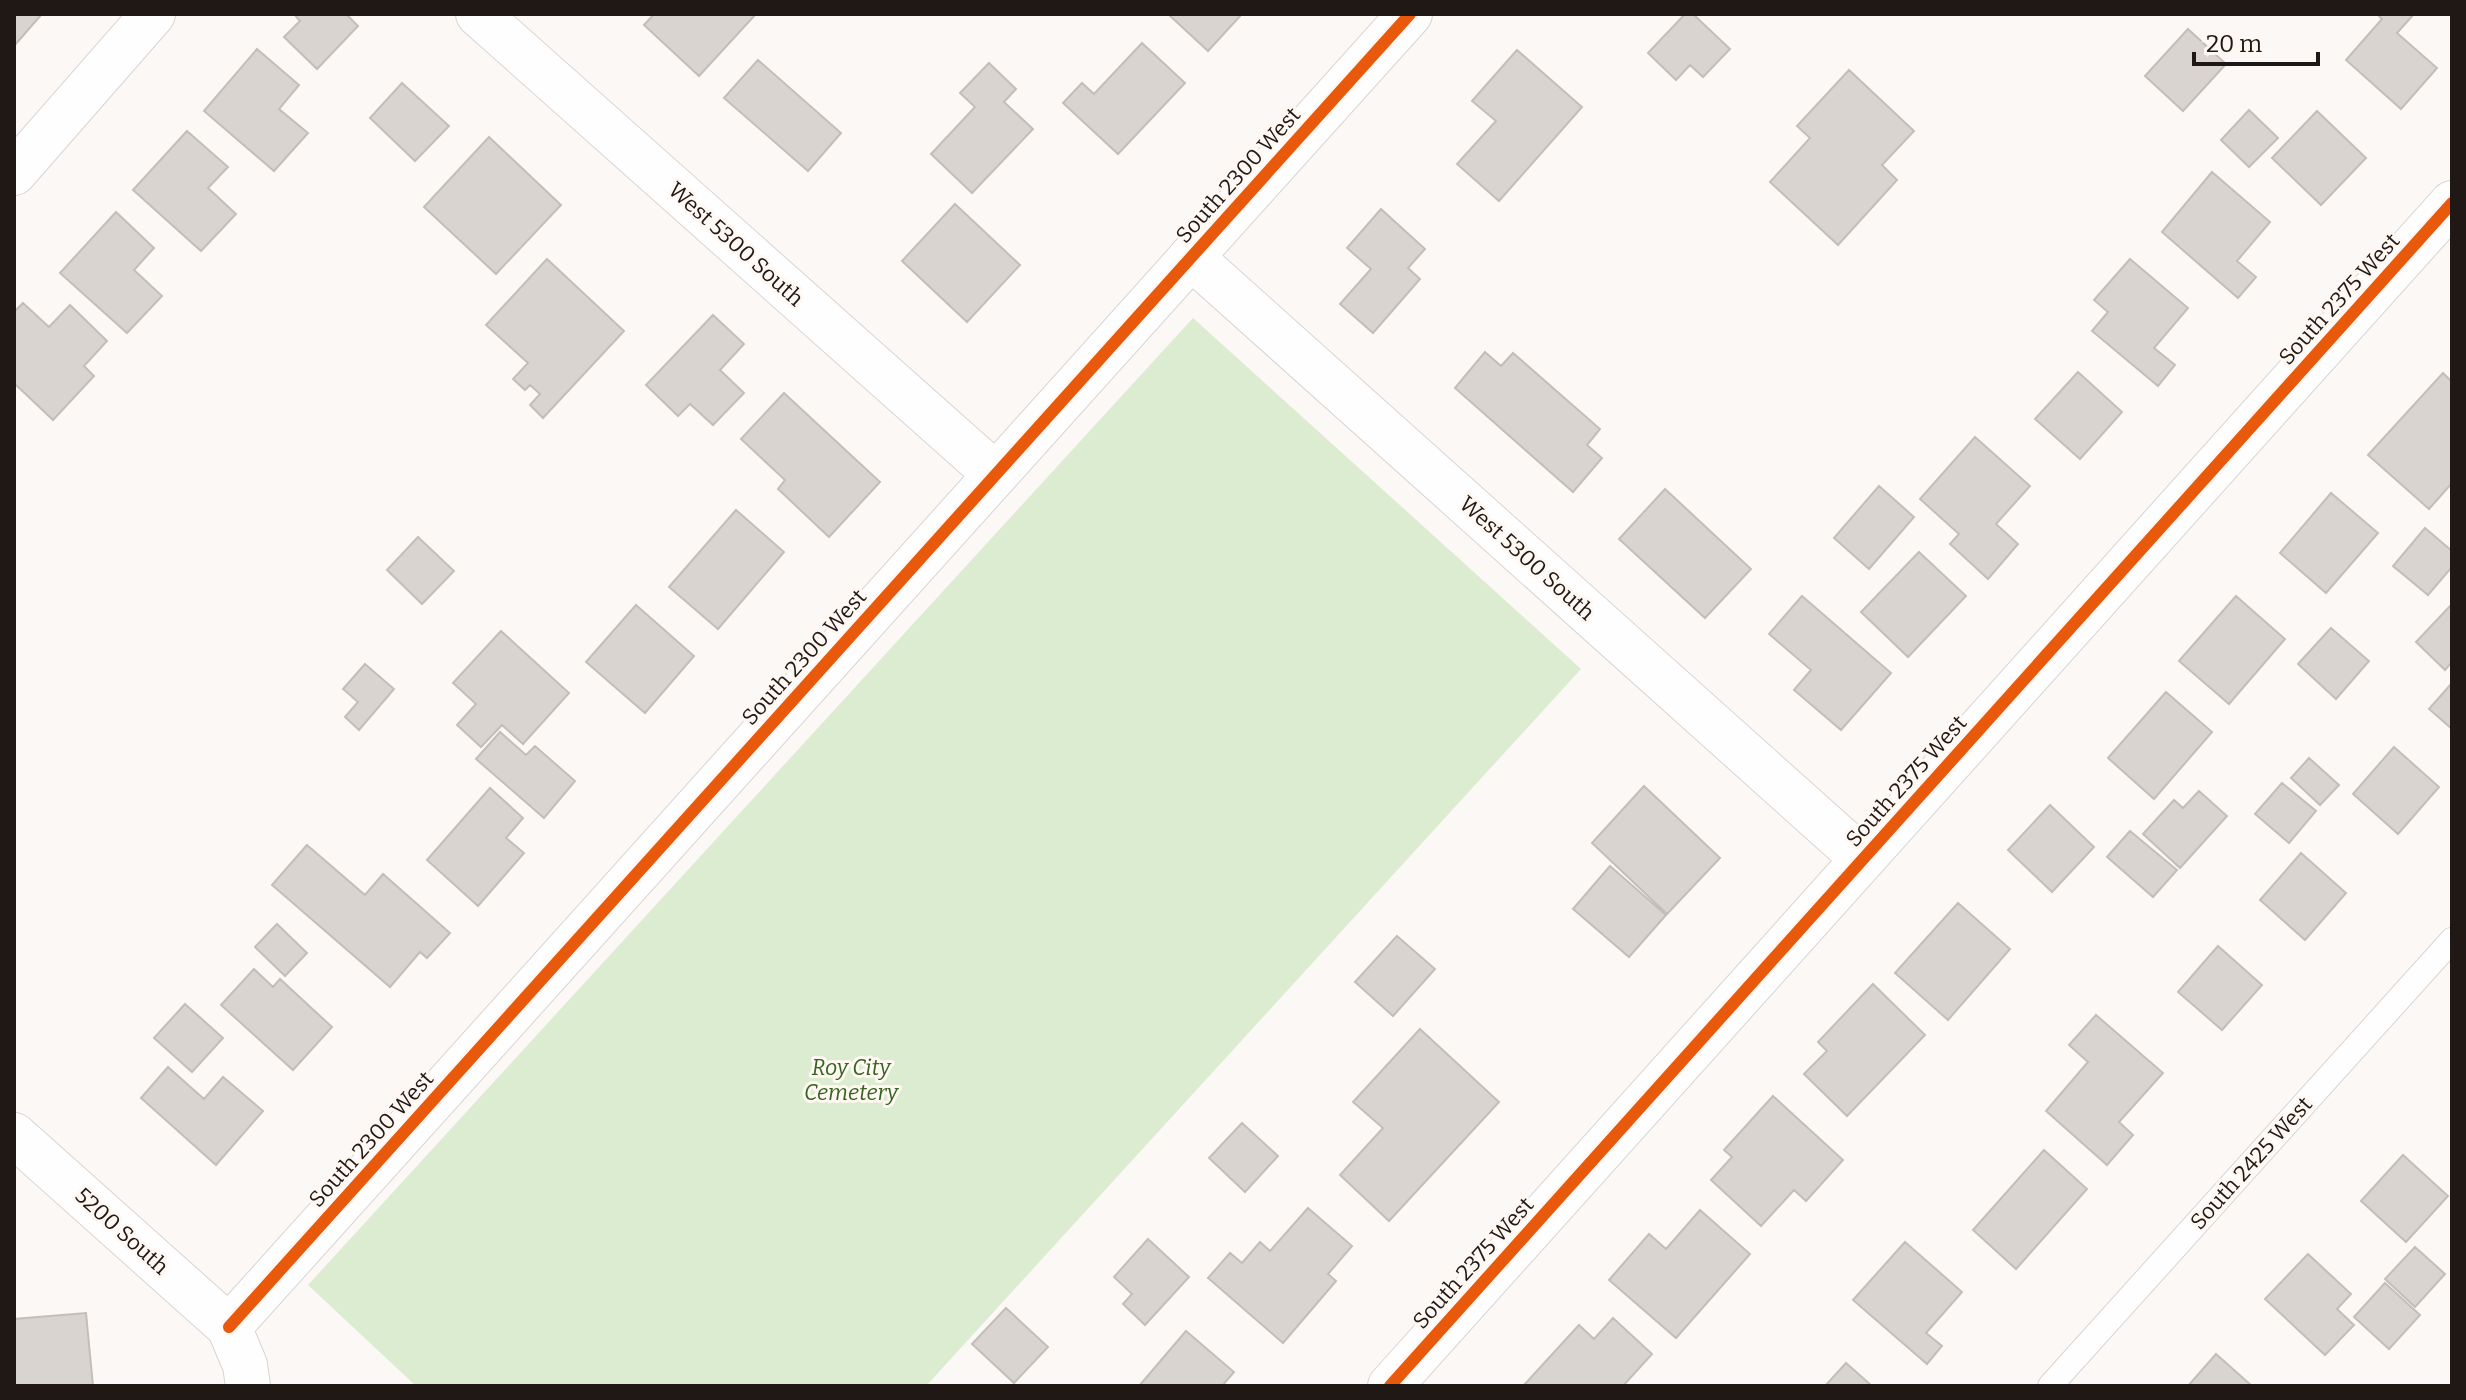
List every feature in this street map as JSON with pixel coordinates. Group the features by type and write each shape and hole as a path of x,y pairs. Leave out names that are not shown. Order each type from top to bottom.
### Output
{"street":[{"path":"14,173 153,14"},
{"name":"West 5300 South","path":"478,14 995,474"},
{"name":"South 2300 West","path":"229,1327 1410,14"},
{"name":"South 2375 West","path":"1390,1386 2452,203"},
{"name":"West 5300 South","path":"1191,257 1863,859"},
{"name":"5200 South","path":"14,1135 229,1327"},
{"path":"229,1327 245,1365 248,1386"}],"lane":[{"name":"South 2425 West","path":"2050,1386 2452,940"}],"green space":[{"name":"Roy City Cemetery","path":"1193,318 1581,669 926,1386 416,1386 308,1285"}],"building":[{"path":"14,14 42,14 14,46"},
{"path":"294,14 346,14 358,26 317,69 284,37 300,21"},
{"path":"654,14 756,14 699,76 644,25"},
{"path":"1168,14 1242,14 1208,51"},
{"path":"1685,14 1693,14 1730,49 1703,77 1690,65 1676,80 1648,53"},
{"path":"2377,14 2414,14 2397,33 2437,68 2401,109 2346,60 2382,19"},
{"path":"2188,29 2226,64 2183,111 2145,76"},
{"path":"1142,43 1185,83 1118,154 1063,103 1082,83 1094,94"},
{"path":"257,49 299,85 279,109 308,133 274,171 204,111"},
{"path":"1517,50 1582,107 1499,201 1457,164 1496,121 1472,101"},
{"path":"758,60 841,133 808,171 724,98"},
{"path":"989,63 1016,89 1004,102 1033,129 972,193 931,154 975,107 960,93"},
{"path":"1849,70 1914,131 1882,165 1897,180 1838,245 1770,182 1810,138 1797,126"},
{"path":"402,83 449,126 415,161 370,118"},
{"path":"2249,110 2278,138 2249,167 2221,140"},
{"path":"2317,111 2366,158 2321,205 2272,158"},
{"path":"187,131 228,167 208,188 236,214 201,251 133,190"},
{"path":"489,137 561,205 496,274 424,207"},
{"path":"2212,172 2270,222 2237,261 2256,277 2238,298 2162,232"},
{"path":"955,204 1020,265 967,322 902,261"},
{"path":"1381,209 1425,249 1408,268 1420,279 1373,333 1340,304 1371,269 1347,248"},
{"path":"116,212 154,248 134,270 162,296 127,333 60,273"},
{"path":"547,259 624,331 543,418 530,405 540,394 530,385 525,390 513,379 528,363 486,325"},
{"path":"2130,259 2188,308 2154,348 2175,365 2158,386 2092,331 2108,312 2094,300"},
{"path":"23,303 49,327 70,305 107,341 84,366 94,376 53,420 14,383 14,312"},
{"path":"713,315 744,344 720,370 744,393 713,425 690,404 678,416 646,385"},
{"path":"1485,352 1501,366 1513,353 1600,429 1587,445 1602,458 1573,492 1455,388"},
{"path":"2078,372 2122,412 2080,459 2035,419"},
{"path":"2443,373 2452,382 2452,483 2429,509 2368,455"},
{"path":"784,393 880,482 829,537 778,489 785,480 741,439"},
{"path":"1975,437 2030,486 1996,524 2018,544 1988,579 1950,544 1959,534 1920,499"},
{"path":"1879,486 1914,517 1869,569 1834,538"},
{"path":"1665,489 1751,569 1705,618 1619,539"},
{"path":"2331,493 2378,533 2326,593 2280,553"},
{"path":"736,510 784,552 718,629 669,587"},
{"path":"2425,528 2452,551 2452,567 2428,595 2393,566"},
{"path":"418,537 454,571 422,604 387,570"},
{"path":"1919,552 1966,596 1908,657 1861,612"},
{"path":"1802,596 1891,673 1841,730 1794,690 1811,670 1769,634"},
{"path":"2236,596 2285,639 2229,704 2179,661"},
{"path":"636,605 694,656 645,713 586,662"},
{"path":"2451,605 2452,662 2445,670 2416,642"},
{"path":"2331,628 2369,661 2336,699 2298,664"},
{"path":"501,631 569,693 523,744 502,725 481,747 457,725 476,704 453,683"},
{"path":"365,664 394,689 359,730 345,717 358,702 343,689"},
{"path":"2452,683 2452,729 2429,709"},
{"path":"2166,692 2212,732 2154,799 2108,758"},
{"path":"500,732 526,755 535,746 575,781 544,818 476,759"},
{"path":"2394,747 2439,787 2398,834 2353,794"},
{"path":"2309,758 2339,785 2320,805 2291,778"},
{"path":"2282,783 2316,811 2289,843 2255,814"},
{"path":"1644,786 1720,858 1667,914 1592,843"},
{"path":"490,788 523,818 506,838 524,853 478,906 427,860"},
{"path":"2199,791 2227,816 2180,868 2143,834 2174,800 2183,808"},
{"path":"2050,805 2094,847 2052,892 2008,850"},
{"path":"2130,831 2177,870 2153,897 2107,857"},
{"path":"307,845 365,895 383,874 450,933 427,958 420,952 390,987 272,885"},
{"path":"2301,853 2346,893 2305,940 2260,900"},
{"path":"1610,866 1666,915 1629,957 1573,909"},
{"path":"1958,903 2010,949 1948,1020 1895,973"},
{"path":"277,924 307,953 285,976 255,947"},
{"path":"1397,936 1435,969 1393,1016 1355,982"},
{"path":"2218,946 2262,985 2222,1030 2178,992"},
{"path":"254,969 273,987 280,979 332,1027 293,1070 221,1005"},
{"path":"1873,984 1925,1035 1847,1116 1804,1074 1827,1051 1818,1042"},
{"path":"185,1004 223,1038 192,1072 154,1038"},
{"path":"2096,1015 2163,1073 2119,1122 2133,1135 2107,1165 2046,1111 2088,1062 2069,1045"},
{"path":"1420,1029 1499,1102 1389,1221 1340,1175 1383,1128 1353,1102"},
{"path":"168,1067 204,1099 223,1077 263,1111 216,1165 141,1098"},
{"path":"1773,1096 1843,1160 1806,1201 1794,1190 1761,1226 1711,1180 1732,1157 1724,1150"},
{"path":"1242,1123 1278,1156 1245,1192 1209,1158"},
{"path":"2044,1150 2087,1189 2016,1269 1973,1230"},
{"path":"2403,1155 2448,1196 2406,1242 2361,1201"},
{"path":"1308,1208 1352,1246 1328,1274 1336,1281 1283,1343 1208,1278 1230,1253 1242,1263 1260,1242 1270,1251"},
{"path":"1700,1210 1750,1254 1676,1338 1609,1280 1649,1234 1666,1249"},
{"path":"1148,1239 1189,1277 1145,1325 1123,1304 1132,1294 1114,1277"},
{"path":"1905,1242 1962,1292 1926,1333 1942,1346 1927,1364 1853,1300"},
{"path":"2415,1247 2445,1274 2415,1307 2385,1279"},
{"path":"2308,1254 2351,1294 2337,1309 2354,1325 2325,1355 2265,1299"},
{"path":"2385,1283 2420,1315 2389,1349 2354,1317"},
{"path":"1006,1308 1048,1347 1014,1383 972,1344"},
{"path":"86,1313 93,1386 14,1386 14,1319"},
{"path":"1613,1318 1652,1354 1623,1386 1523,1386 1579,1325 1594,1339"},
{"path":"1186,1331 1234,1372 1222,1386 1139,1386"},
{"path":"2216,1354 2252,1386 2188,1386"},
{"path":"1846,1363 1872,1386 1825,1386"}],"cycle path":[{"path":"229,1327 1410,14"},
{"path":"1390,1386 2452,203"}]}
